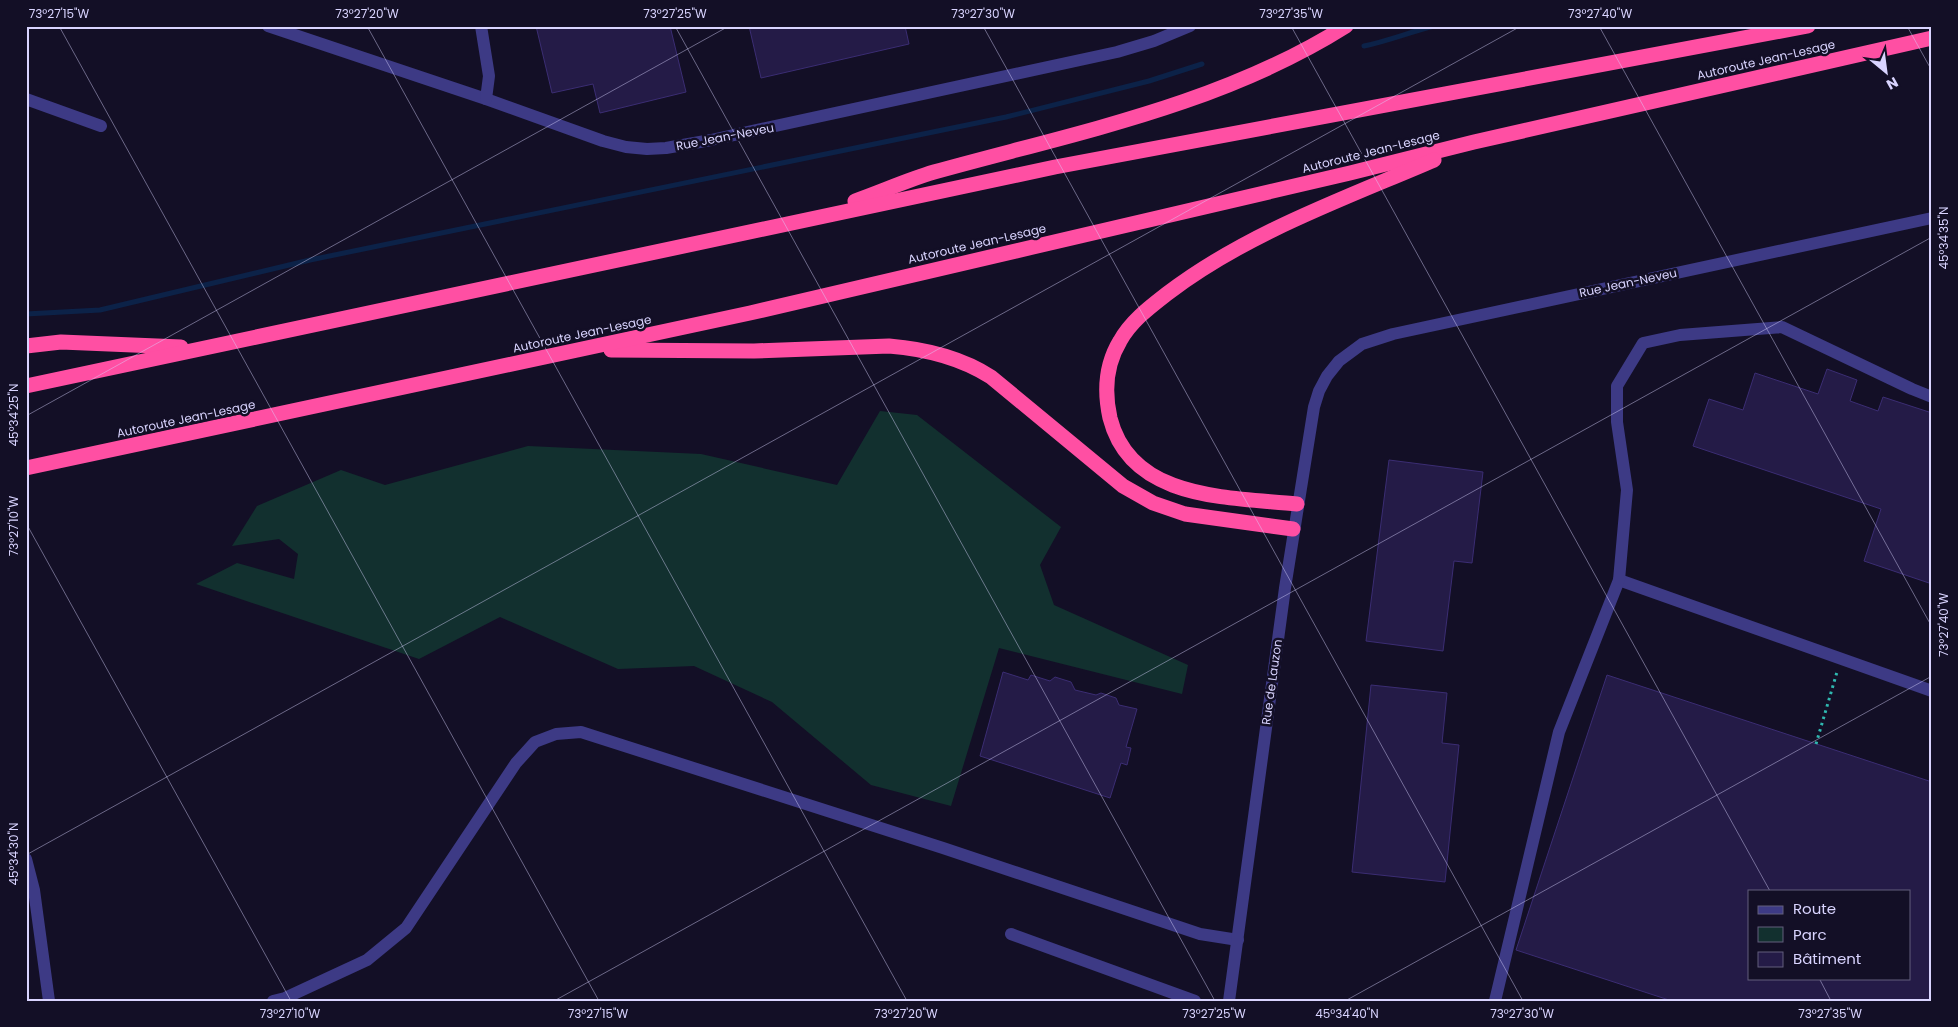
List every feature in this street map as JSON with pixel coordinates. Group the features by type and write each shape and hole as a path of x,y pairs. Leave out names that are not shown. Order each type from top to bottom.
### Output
{"highway":[{"path":"805,220 932,173 1075,134 1221,88 1283,62 1346,26"},
{"name":"Autoroute Jean-Lesage","path":"26,386 1190,140 1808,26"},
{"name":"Autoroute Jean-Lesage","path":"26,468 750,313 1350,173 1474,142 1932,38"},
{"path":"1297,504 1194,492 1164,482 1140,467 1120,442 1109,414 1106,392 1108,370 1116,348 1126,331 1146,311 1187,279 1221,257 1282,225 1474,142"},
{"path":"26,346 61,342 203,348"},
{"path":"582,350 754,351 889,346 938,354 961,361 991,377 1123,486 1152,504 1185,514 1294,529"}],"street":[{"name":"Rue Jean-Neveu","path":"268,26 486,99 609,143 636,148 666,148 755,131 1117,52 1154,41 1190,26"},
{"path":"481,26 489,76 486,99"},
{"path":"26,99 101,126"},
{"name":"Rue Jean-Neveu","path":"1333,368 1346,355 1362,344 1393,334 1932,218"},
{"path":"1495,1001 1559,732 1619,580 1627,490 1616,422 1617,386 1643,343 1680,335 1782,327 1932,397"},
{"name":"Rue de Lauzon","path":"1229,1001 1297,504 1314,407 1322,384 1333,368"},
{"path":"1619,580 1932,690"},
{"path":"273,1001 285,998 367,960 406,928 522,756 535,742 556,734 581,732 943,848 1200,934 1238,940"},
{"path":"26,859 34,890 49,1001"},
{"path":"1012,934 1196,1001"}],"path":[{"path":"1816,744 1842,659"}],"green space":[{"path":"880,411 917,415 1061,527 1040,565 1054,605 1188,665 1182,694 999,648 951,806 871,785 772,702 694,666 618,669 500,617 419,659 196,584 237,563 294,579 298,554 279,539 232,546 257,506 341,470 385,485 528,446 701,454 837,485"}],"building":[{"path":"536,26 670,26 686,92 600,113 593,84 552,93"},
{"path":"749,26 905,26 909,44 761,78"},
{"path":"1827,369 1857,380 1850,401 1878,411 1883,397 1932,413 1932,584 1864,561 1881,509 1693,446 1709,399 1743,410 1755,373 1818,394"},
{"path":"1389,460 1483,472 1472,563 1454,561 1443,651 1366,641"},
{"path":"1003,672 1028,680 1031,675 1050,681 1055,677 1071,682 1075,690 1096,695 1101,693 1116,698 1119,705 1137,709 1126,747 1131,748 1127,765 1121,763 1110,798 980,756"},
{"path":"1607,675 1932,782 1932,1001 1672,1001 1516,950"},
{"path":"1371,685 1447,693 1442,743 1459,745 1445,882 1352,872"}],"waterway":[{"path":"1364,46 1434,26"},
{"path":"26,314 100,310 310,260 1006,117 1149,81 1202,64"}]}
